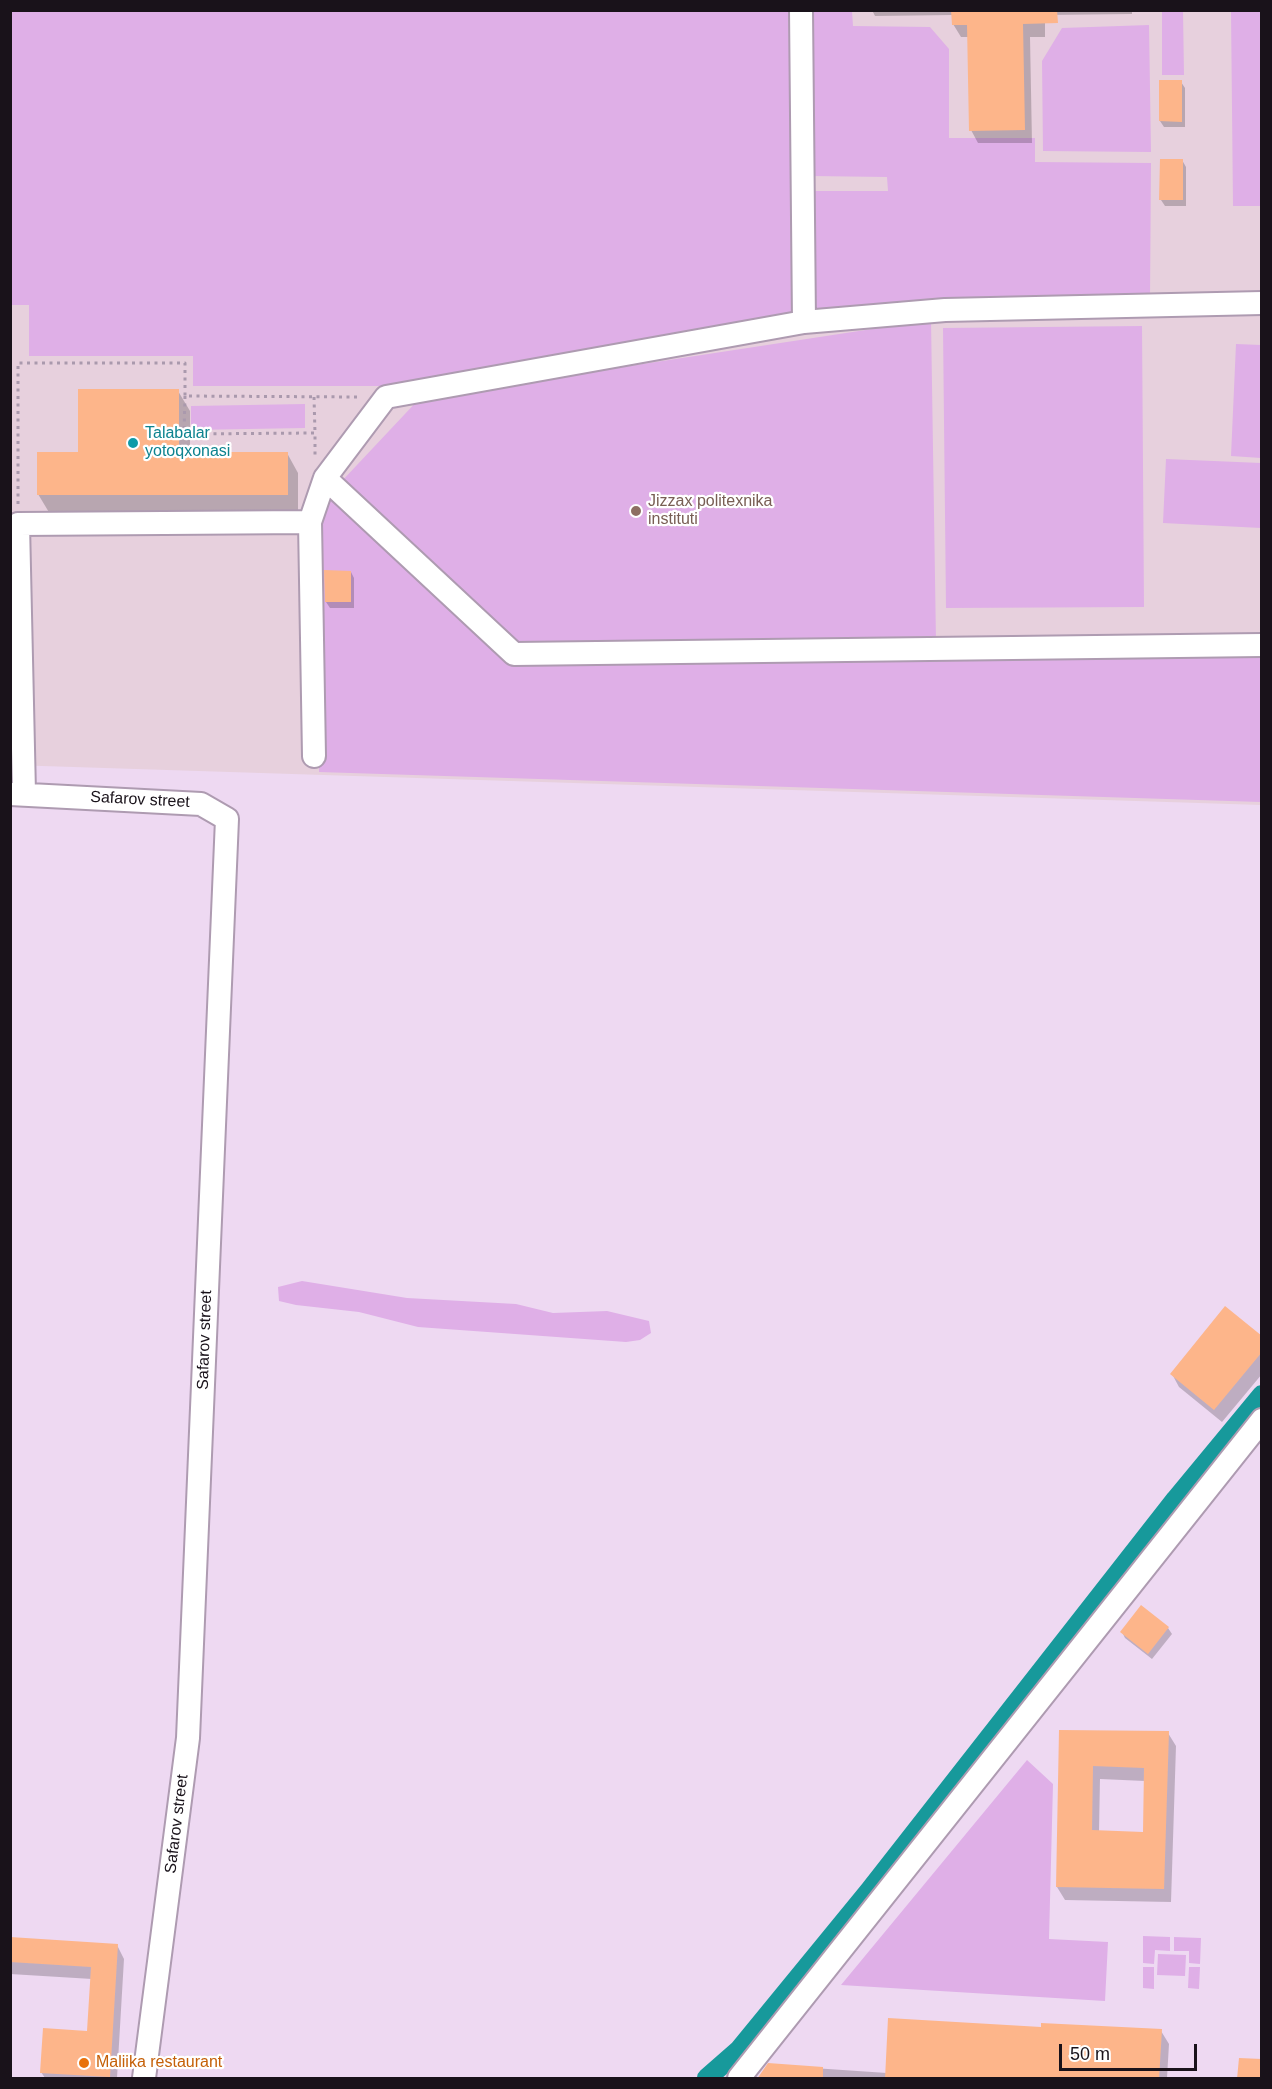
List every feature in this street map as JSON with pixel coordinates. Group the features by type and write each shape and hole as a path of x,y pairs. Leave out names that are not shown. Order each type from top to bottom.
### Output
{"street":[{"path":"801,10 804,321"},
{"path":"314,756 310,522 325,478 386,397 804,321 945,310 1262,303"},
{"path":"325,478 514,654 1262,645"},
{"path":"17,793 18,524 310,522"},
{"name":"Safarov street","path":"17,793 201,804 227,819 189,1738 144,2079"},
{"path":"739,2079 1262,1420"}],"path":[{"path":"18,524 18,363 185,363 184,434 315,433"},
{"path":"185,396 386,397"},
{"path":"314,397 316,474 325,478"}],"shaded area":[{"path":"10,11 794,11 795,314 380,386 193,386 193,356 29,356 29,305 11,305"},
{"name":"Jizzax politexnika instituti","path":"11,11 1261,11 1261,805 11,765"},
{"path":"809,11 852,11 853,26 930,27 949,49 949,138 1035,138 1035,162 1151,163 1150,299 814,318 809,191 888,191 887,177 811,176"},
{"path":"1162,11 1183,11 1184,75 1162,75"},
{"path":"1231,11 1261,11 1261,206 1233,206"},
{"path":"1149,25 1151,152 1043,151 1042,61 1062,28"},
{"path":"931,320 936,642 516,648 341,482 420,398"},
{"path":"1142,326 1144,607 946,608 943,328"},
{"path":"1236,344 1261,345 1261,458 1231,456"},
{"path":"305,404 305,428 191,430 191,406"},
{"path":"1166,459 1261,463 1261,528 1163,523"},
{"path":"328,497 335,497 510,661 1261,654 1261,802 319,772 320,511"},
{"path":"302,1281 407,1298 516,1304 553,1313 607,1311 649,1321 651,1333 640,1340 626,1342 418,1327 359,1312 279,1301 278,1287"},
{"path":"1027,1760 1053,1784 1049,1939 1108,1942 1105,2001 841,1985"},
{"path":"1143,1936 1170,1937 1170,1951 1155,1950 1154,1964 1143,1963"},
{"path":"1174,1937 1201,1938 1200,1964 1189,1963 1189,1951 1174,1951"},
{"path":"1158,1954 1186,1955 1185,1976 1157,1975"},
{"path":"1143,1967 1154,1967 1154,1989 1143,1988"},
{"path":"1189,1967 1200,1967 1199,1989 1188,1988"}],"building":[{"path":"951,10 1057,10 1058,23 1023,24 1025,130 969,131 967,25 952,25"},
{"path":"1159,80 1182,80 1182,122 1159,121"},
{"path":"1160,159 1183,159 1183,200 1159,200"},
{"name":"Talabalar yotoqxonasi","path":"78,389 179,389 179,452 288,452 288,495 37,495 37,452 78,452"},
{"path":"324,570 351,571 351,602 325,602"},
{"path":"1225,1306 1262,1336 1262,1352 1214,1410 1170,1374"},
{"path":"1141,1605 1169,1627 1148,1654 1120,1632"},
{"path":"1059,1730 1169,1731 1164,1889 1056,1887","holes":["1093,1766 1144,1768 1143,1832 1092,1830"]},
{"path":"10,1937 118,1944 110,2077 40,2073 43,2028 87,2031 91,1967 10,1962"},
{"path":"888,2018 1041,2027 1041,2023 1162,2029 1159,2079 885,2079"},
{"path":"1239,2058 1262,2059 1262,2079 1237,2079"},
{"path":"768,2063 823,2067 823,2079 757,2079"}],"waterway":[{"path":"707,2078 739,2050 870,1890 1176,1499 1262,1395"}],"place":[{"name":"Talabalar yotoqxonasi","path":"133,443"},
{"name":"Jizzax politexnika instituti","path":"636,511"},
{"name":"Maliika restaurant","path":"84,2063"}]}
